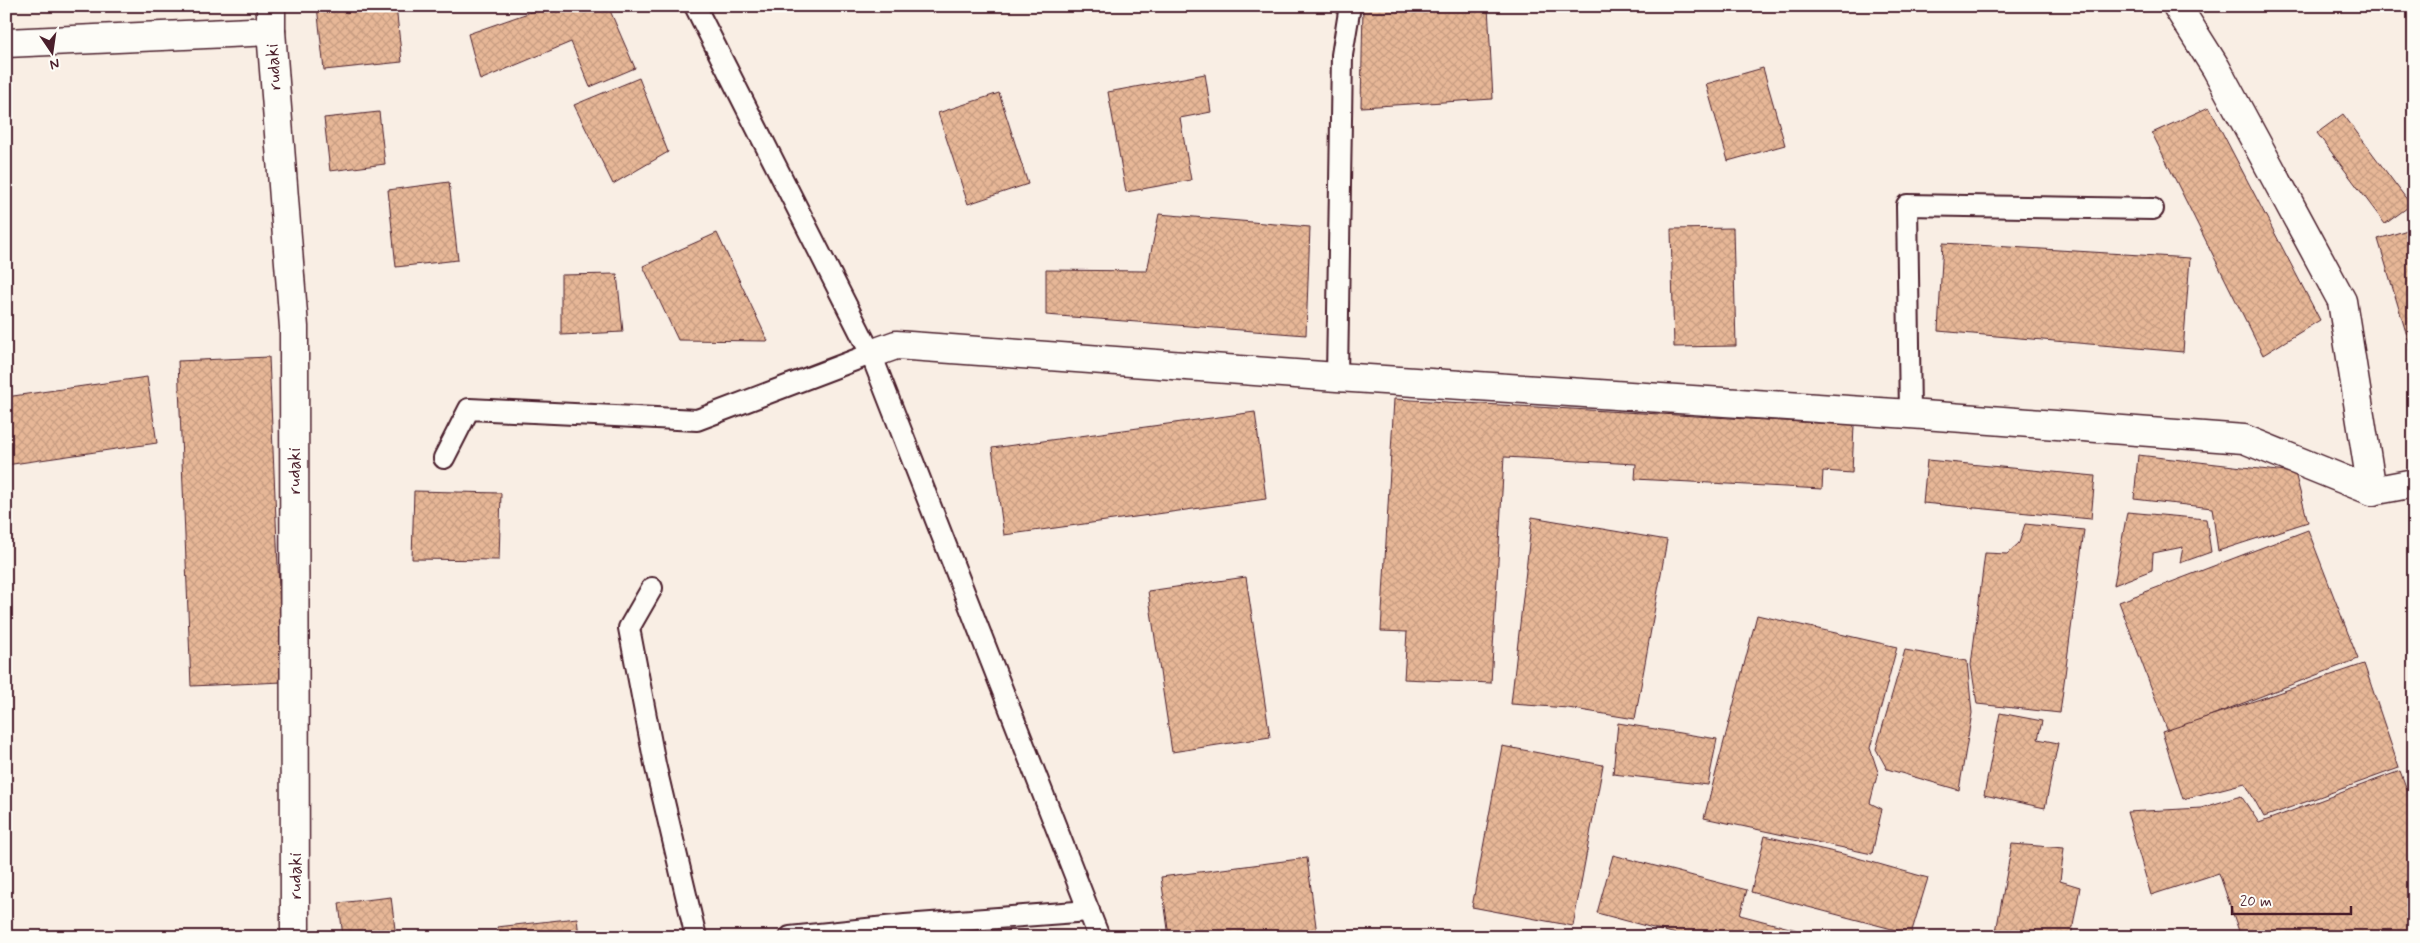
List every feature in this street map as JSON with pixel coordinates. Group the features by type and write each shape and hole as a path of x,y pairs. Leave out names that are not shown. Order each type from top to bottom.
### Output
{"street":[{"path":"2177,6 2216,68 2342,301 2372,491"},
{"path":"6,43 271,18"},
{"name":"rudaki","path":"271,18 294,327 295,937"},
{"path":"871,354 896,345 1337,377 1910,414 2244,439 2372,491 2414,483"}],"lane":[{"path":"695,6 871,354 1099,937"},
{"path":"1337,377 1342,55 1350,6"},
{"path":"1910,414 1907,205 2153,209"},
{"path":"444,458 468,409 697,420 871,354"},
{"path":"652,588 629,628 655,764 696,937"},
{"path":"790,937 904,925 1088,911"}],"building":[{"path":"6,6 17,6 17,8 6,9"},
{"path":"317,6 396,6 402,62 324,70"},
{"path":"548,6 608,6 635,68 590,87 571,42 480,80 468,34"},
{"path":"1363,6 1488,6 1493,99 1361,107"},
{"path":"1763,68 1785,145 1728,161 1706,84"},
{"path":"1205,74 1211,112 1180,118 1191,180 1126,192 1108,92"},
{"path":"639,78 668,152 613,184 574,105"},
{"path":"999,93 1028,184 968,204 938,113"},
{"path":"2209,107 2320,320 2263,355 2152,133"},
{"path":"379,112 385,164 330,171 324,118"},
{"path":"2343,114 2411,205 2385,224 2317,133"},
{"path":"449,182 458,260 396,267 388,190"},
{"path":"1159,214 1310,227 1306,335 1046,315 1046,270 1147,271"},
{"path":"1733,228 1736,346 1674,347 1671,229"},
{"path":"2414,228 2414,359 2378,239"},
{"path":"717,233 768,341 678,340 643,266"},
{"path":"1943,243 2190,258 2183,352 1938,331"},
{"path":"617,274 623,332 561,335 561,275"},
{"path":"269,357 283,682 191,686 178,361"},
{"path":"147,377 157,443 6,465 6,397"},
{"path":"1394,399 1854,425 1852,473 1823,471 1822,489 1635,479 1636,464 1504,457 1491,683 1404,679 1407,632 1381,631"},
{"path":"1255,412 1266,499 1004,535 992,448"},
{"path":"2138,455 2295,473 2308,522 2218,551 2212,508 2134,499"},
{"path":"1927,460 2095,476 2091,519 1923,503"},
{"path":"414,491 501,493 499,560 412,559"},
{"path":"2127,512 2206,519 2211,552 2180,563 2183,547 2153,553 2152,570 2114,585"},
{"path":"1532,517 1667,540 1635,719 1568,708 1511,704"},
{"path":"2025,524 2084,530 2060,713 1977,704 1971,665 1985,553 2007,554 2019,543"},
{"path":"2308,530 2358,659 2168,732 2119,602"},
{"path":"1246,577 1270,737 1172,752 1148,591"},
{"path":"1757,615 1897,647 1870,748 1878,772 1870,803 1882,809 1872,854 1704,818"},
{"path":"1905,650 1967,661 1972,713 1959,790 1887,769 1876,749"},
{"path":"2364,664 2399,768 2264,817 2245,783 2183,799 2162,732"},
{"path":"2000,713 2042,721 2038,739 2058,743 2045,808 1984,795"},
{"path":"1618,723 1717,739 1708,785 1613,774"},
{"path":"1502,746 1603,765 1573,926 1472,907"},
{"path":"2400,771 2414,808 2414,937 2241,937 2219,873 2151,895 2127,812 2201,808 2241,796 2259,823"},
{"path":"1765,836 1847,855 1928,878 1911,934 1751,892"},
{"path":"2012,844 2064,848 2060,881 2080,887 2071,937 1995,937"},
{"path":"1613,855 1747,890 1740,915 1797,930 1795,937 1687,937 1597,913"},
{"path":"1307,858 1317,934 1292,937 1169,937 1161,877"},
{"path":"391,897 396,937 343,937 339,903"},
{"path":"577,918 579,937 499,937 497,927"}]}
